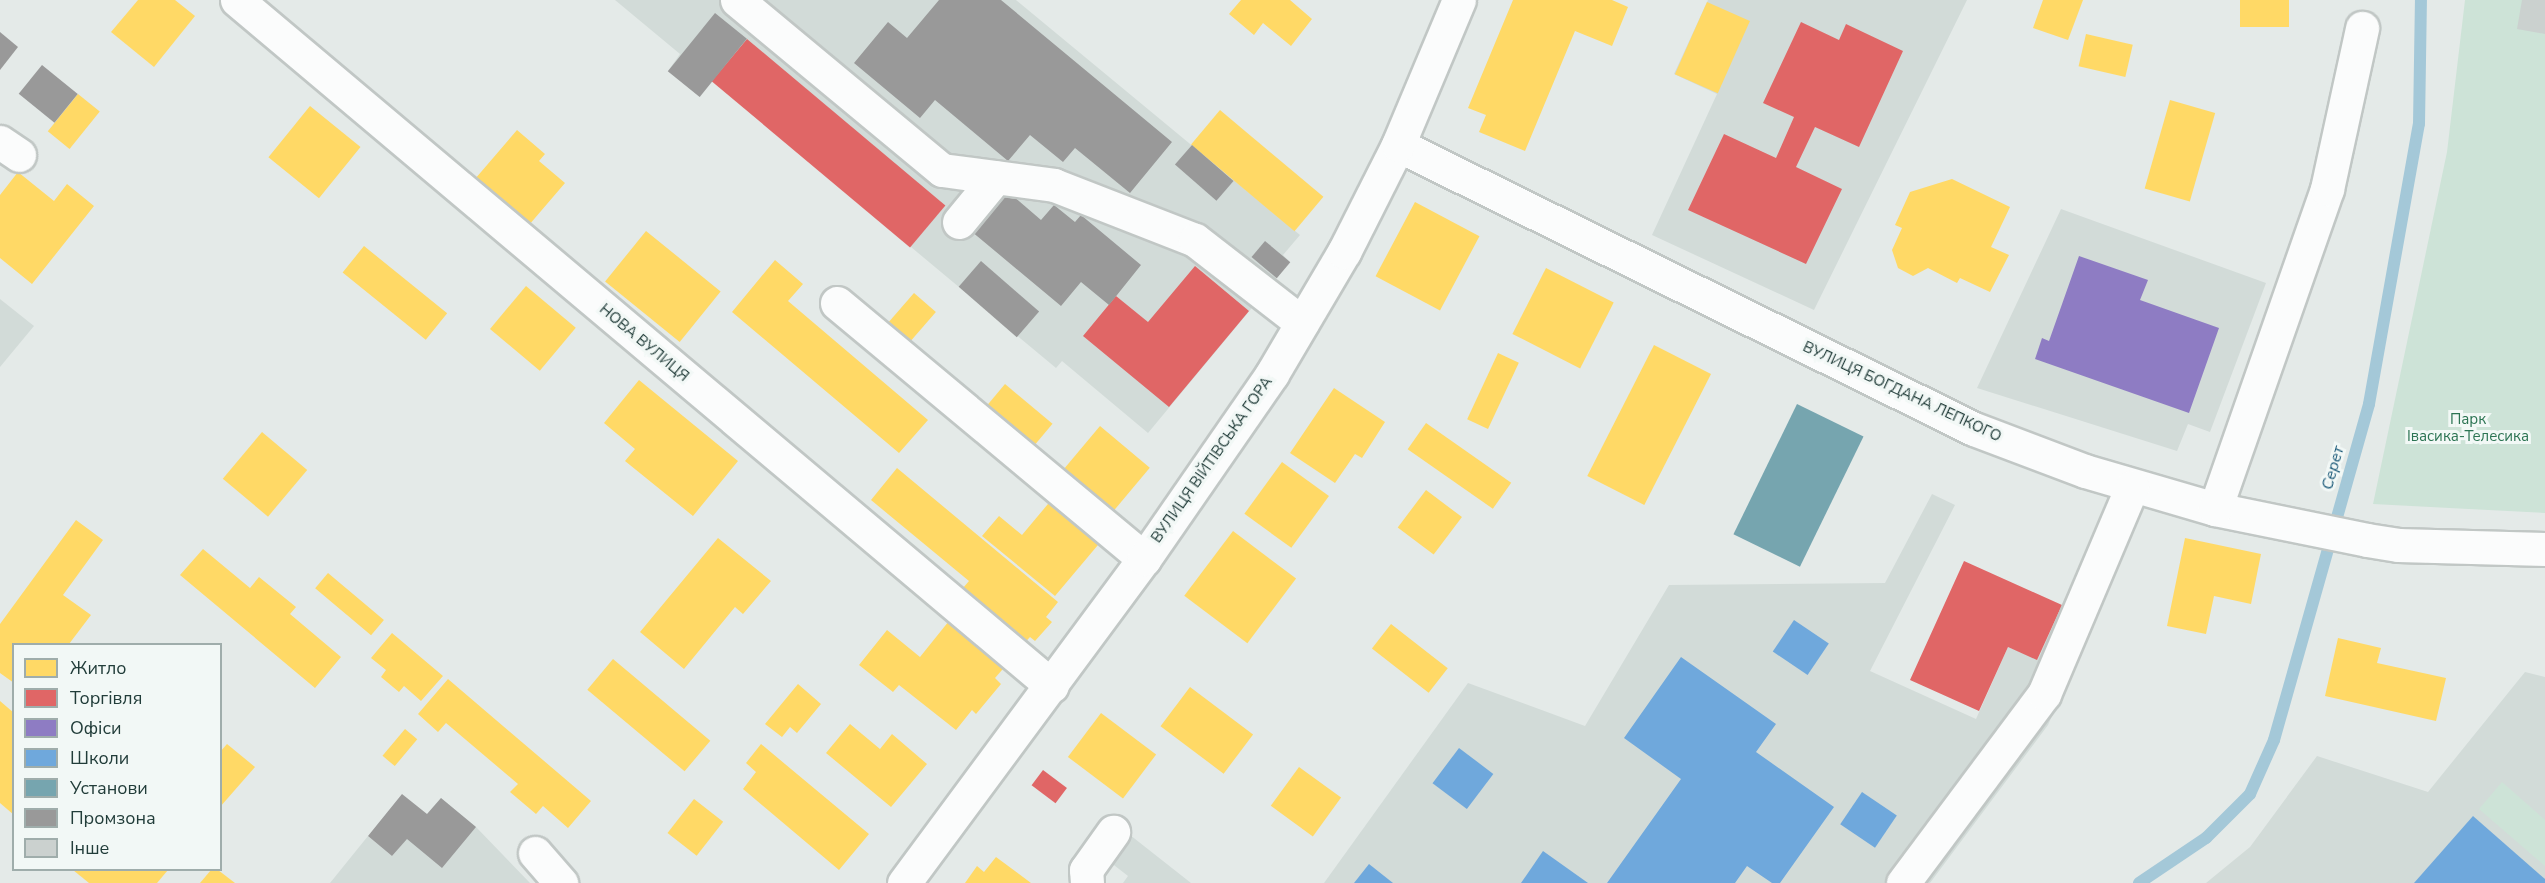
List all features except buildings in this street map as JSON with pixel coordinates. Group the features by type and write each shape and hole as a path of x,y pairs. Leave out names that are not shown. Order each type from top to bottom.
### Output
{"street":[{"name":"НОВА ВУЛИЦЯ","path":"237,0 1052,686"},
{"path":"737,0 942,170 1054,185 1195,240 1302,323"},
{"name":"ВУЛИЦЯ ВІЙТІВСЬКА ГОРА","path":"904,883 1144,559 1302,323 1398,145 1459,0"},
{"path":"2215,509 2327,189 2362,28"},
{"name":"ВУЛИЦЯ БОГДАНА ЛЕПКОГО","path":"1398,145 1974,429 2132,487 2294,527 2398,545 2545,549"},
{"path":"959,222 996,177"},
{"path":"837,303 1144,559"},
{"path":"1903,883 2044,694 2132,487"},
{"path":"1087,883 1086,870 1113,832"},
{"path":"535,853 561,883"}],"shaded area":[{"path":"615,0 1016,0 1300,235 1283,255 1290,262 1148,433 1062,361 1056,368 712,81 700,97 668,71 680,54"},
{"path":"1708,0 1967,0 1814,310 1652,235 1717,94 1674,74"},
{"path":"2061,209 2266,283 2210,432 2188,424 2177,451 1977,388"},
{"path":"0,299 34,326 0,367"},
{"path":"1932,494 1955,505 1870,671 1976,719 2008,647 2037,659 2101,520 2133,531 2048,725 1930,883 1324,883 1468,683 1585,726 1669,585 1885,583"},
{"path":"2525,672 2545,677 2545,883 2206,883 2250,847 2317,756 2428,792"},
{"path":"441,798 476,827 530,883 330,883 368,836 392,856"},
{"path":"1130,835 1191,883 1123,883 1128,876 1110,862"}],"green space":[{"name":"Парк Івасика-Телесика","path":"2465,0 2545,0 2545,513 2373,504 2447,152"},
{"path":"2502,782 2545,820 2545,866 2479,809"}],"waterway":[{"name":"Серет","path":"2139,883 2206,838 2250,794 2274,740 2369,404 2419,124 2421,0"}]}
